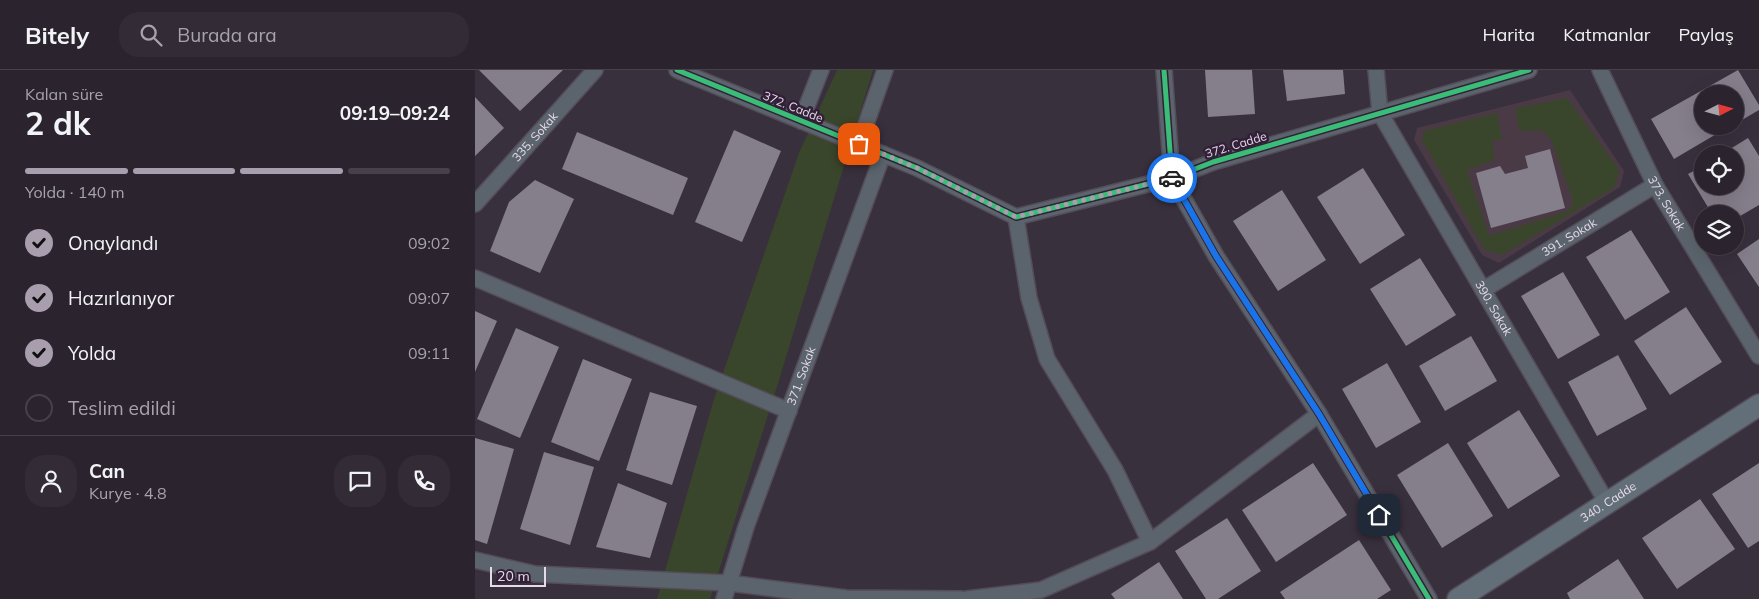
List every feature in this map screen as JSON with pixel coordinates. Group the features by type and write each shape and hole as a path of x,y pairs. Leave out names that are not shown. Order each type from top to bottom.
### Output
{"street":[{"name":"335. Sokak","path":"475,204 595,70"},
{"name":"372. Cadde","path":"677,70 917,168 1016,217 1171,178 1213,162 1529,70"},
{"path":"801,121 821,70"},
{"path":"859,144 885,70"},
{"path":"1164,70 1171,178 1216,256 1319,414 1429,599"},
{"path":"1376,70 1380,113"},
{"name":"373. Sokak","path":"1600,70 1655,185 1759,356"},
{"name":"390. Sokak","path":"1380,113 1607,503"},
{"name":"371. Sokak","path":"724,599 746,527 883,154"},
{"name":"391. Sokak","path":"1483,290 1655,185"},
{"path":"1016,217 1029,298 1047,359 1115,470 1150,542"},
{"path":"475,278 789,411"},
{"name":"340. Cadde","path":"1458,599 1759,405"},
{"path":"967,599 1041,590 1150,542 1319,414"},
{"path":"475,560 535,574 729,583 846,598 961,599"}],"shaded area":[{"path":"1570,90 1624,171 1620,187 1499,263 1482,255 1414,140 1417,128"}],"green space":[{"path":"837,70 873,70 710,599 657,599 714,399 799,153"},
{"path":"1567,98 1619,170 1615,187 1502,255 1484,249 1422,140 1424,131 1497,113 1502,140 1492,140 1494,160 1467,170 1489,236 1568,211 1574,203 1551,139 1542,130 1519,131 1516,108"}],"building":[{"path":"479,70 563,70 520,111"},
{"path":"1205,70 1252,70 1255,114 1208,117"},
{"path":"1283,70 1343,70 1345,94 1287,101"},
{"path":"1738,70 1759,105 1759,110 1744,119 1744,85 1711,85"},
{"path":"1694,95 1694,135 1715,135 1698,145 1694,145 1694,147 1674,159 1651,119"},
{"path":"475,97 504,128 475,156"},
{"path":"734,130 781,151 742,242 695,222"},
{"path":"577,132 688,178 673,215 562,169"},
{"path":"1748,138 1759,156 1759,205 1744,214 1744,205 1707,205 1701,195 1744,195 1744,145 1737,145"},
{"path":"1550,149 1565,208 1491,228 1476,173 1500,166 1505,174 1528,168 1525,156"},
{"path":"1363,168 1405,235 1360,264 1317,197"},
{"path":"1694,171 1694,184 1688,174"},
{"path":"535,180 574,199 540,273 490,251 509,202"},
{"path":"1282,190 1326,260 1278,291 1233,221"},
{"path":"1631,230 1670,292 1625,320 1586,257"},
{"path":"1759,239 1759,287 1738,255 1744,255 1744,249"},
{"path":"1420,258 1456,315 1406,346 1370,289"},
{"path":"1563,272 1600,335 1558,359 1521,296"},
{"path":"1686,307 1722,362 1670,395 1634,341"},
{"path":"475,311 497,321 475,372"},
{"path":"516,328 559,347 520,438 477,419"},
{"path":"1471,336 1497,381 1445,411 1419,366"},
{"path":"1618,355 1647,409 1597,436 1568,382"},
{"path":"583,359 632,379 599,461 551,442"},
{"path":"1387,363 1421,422 1376,448 1342,389"},
{"path":"650,392 697,406 672,485 626,470"},
{"path":"1519,410 1560,476 1508,509 1467,443"},
{"path":"475,438 514,449 487,544 475,540"},
{"path":"1448,443 1493,516 1442,548 1397,475"},
{"path":"544,452 594,467 570,545 520,529"},
{"path":"1313,463 1347,515 1276,562 1242,510"},
{"path":"1759,463 1759,541 1748,548 1712,494"},
{"path":"618,483 667,503 650,558 596,547"},
{"path":"1700,499 1735,549 1677,589 1642,538"},
{"path":"1227,518 1261,571 1218,599 1206,599 1175,551"},
{"path":"1359,540 1391,590 1377,599 1285,599 1280,592"},
{"path":"1618,559 1644,599 1570,599 1567,593"},
{"path":"1159,562 1183,599 1115,599 1111,594"}],"cycle path":[{"path":"677,70 917,168 1016,217 1172,178 1213,162 1529,70"},
{"path":"1164,70 1172,178 1216,256 1319,414 1429,599"}],"way so far":[{"path":"859,144 917,168 1016,217 1172,178"}],"route":[{"path":"1172,178 1216,256 1319,414 1379,515"}]}
